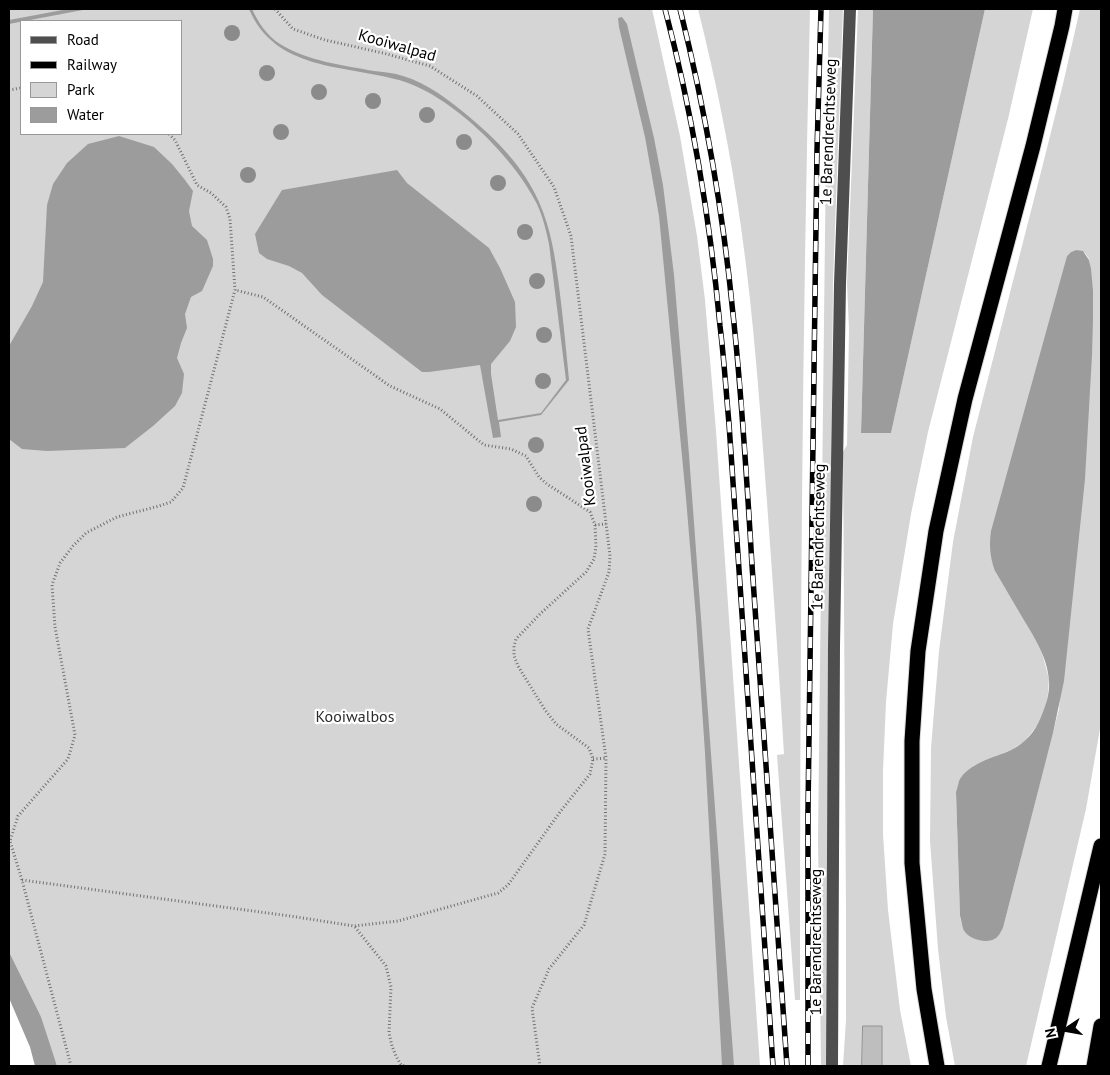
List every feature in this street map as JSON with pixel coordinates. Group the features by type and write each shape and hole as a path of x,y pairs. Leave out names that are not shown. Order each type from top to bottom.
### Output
{"highway":[{"path":"937,1066 924,989 912,863 912,741 918,651 936,531 965,399 1033,146 1065,9"},
{"path":"1049,1066 1101,846"},
{"path":"1094,1066 1101,1026"}],"lane":[{"name":"1e Barendrechtseweg","path":"832,1066 834,656 840,294 850,9"}],"path":[{"name":"Kooiwalpad","path":"275,9 293,29 325,40 430,66 477,96 518,134 554,187 571,236 610,556 609,572 588,629 606,758 605,854 584,924 548,969 532,1008 540,1066"},
{"path":"71,1066 10,841 18,816 68,759 75,735 55,628 52,585 60,563 86,533 117,517 172,502 183,488 235,290 230,219 226,208 211,194 197,185 176,140 170,135"},
{"path":"22,880 354,926 398,921 498,893 508,885 560,812 590,774 593,759 589,748 556,724 545,710 518,666 514,656 514,646 516,638 586,572 594,559 596,547 595,525 590,512 547,484 538,476 526,456 511,449 484,445 440,409 390,386 263,297 235,290"},
{"path":"595,525 606,524"},
{"path":"593,759 606,758"},
{"path":"354,926 386,966 391,987 389,1033 396,1056 401,1064 405,1066"}],"green space":[{"name":"Kooiwalbos","path":"9,9 652,9 680,136 697,236 705,300 716,431 760,1066 57,1066 9,955"},
{"path":"698,9 810,9 802,504 800,1000 795,1000 777,755 784,754 767,502 750,295 728,145"},
{"path":"829,9 843,9 833,283 826,1066 821,1066 818,838"},
{"path":"858,9 873,9 861,432 891,433 985,9 1033,9 1008,119 928,432 911,514 893,624 886,702 883,834 888,910 900,1010 911,1066 843,1066 846,1020 846,912 843,452 847,445 849,329 847,284"},
{"path":"1080,9 1101,9 1101,723 1086,809 1026,1066 955,1066 946,1017 938,949 930,841 931,748 939,651 953,542 973,437 1063,84","holes":["1076,250 1085,253 1089,259 1093,290 1059,709 1003,928 988,940 976,939 965,932 960,916 956,792 960,780 974,766 1013,749 1025,741 1039,723 1046,706 1049,679 1041,649 995,571 1067,256"]}],"water":[{"path":"68,9 88,9 30,20 20,20 20,22 9,24 9,20"},
{"path":"249,9 252,9 260,24 271,37 290,50 325,62 400,75 437,92 478,124 517,165 533,189 550,233 559,286 569,380 541,415 499,422 501,437 493,438 480,365 422,372 322,295 302,273 289,266 267,259 259,253 255,234 282,190 397,170 407,183 489,248 515,302 516,327 510,341 491,364 498,420 541,413 566,380 549,244 541,214 527,186 497,148 459,113 419,87 378,75 314,62 294,55 276,44 261,29"},
{"path":"873,9 985,9 891,433 861,433"},
{"path":"622,17 627,24 654,138 663,185 674,275 734,1066 722,1066 696,618 659,216 645,137 619,27 618,18"},
{"path":"119,136 154,147 185,180 193,191 189,211 192,226 207,240 213,259 213,266 202,291 191,297 185,314 187,328 177,358 184,374 182,393 175,406 125,448 47,451 22,449 9,439 9,346 32,306 43,282 47,205 53,184 67,163 88,144"},
{"path":"1076,250 1083,251 1089,260 1091,269 1093,290 1092,355 1085,479 1064,681 1053,733 1003,928 993,940 980,940 971,937 965,932 960,916 956,792 963,775 975,765 1021,744 1036,728 1047,699 1049,685 1046,663 1039,647 995,571 990,551 991,531 1067,256"},
{"path":"9,952 41,1017 57,1066 35,1066 30,1047 9,998"}],"building":[{"path":"863,1026 882,1026 882,1066 862,1066"}],"railway":[{"path":"665,9 684,87 699,166 711,246 723,350 773,1066"},
{"path":"680,9 712,160 729,275 744,439 787,1066"},
{"path":"808,1066 808,810 817,150 821,9"}]}
